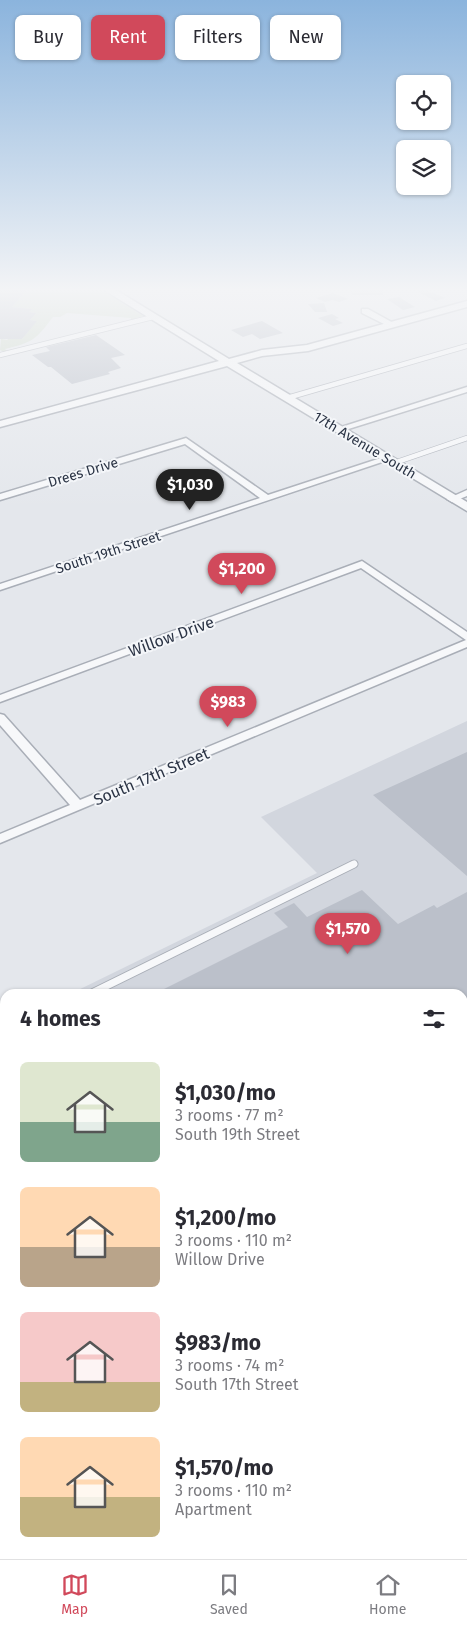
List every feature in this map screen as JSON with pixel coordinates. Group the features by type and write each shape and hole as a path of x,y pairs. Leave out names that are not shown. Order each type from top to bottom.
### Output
{"street":[{"path":"0,424 225,363"},
{"name":"17th Avenue South","path":"229,363 467,508"},
{"path":"339,430 467,389"},
{"name":"Drees Drive","path":"0,497 186,441 267,498"},
{"name":"South 19th Street","path":"0,588 267,498 390,461"},
{"path":"452,498 467,493"},
{"name":"Willow Drive","path":"0,699 362,564 467,637"},
{"name":"South 17th Street","path":"0,839 467,643"},
{"path":"0,718 78,806"}],"lane":[{"path":"287,398 409,363"},
{"path":"390,461 467,438"},
{"path":"100,989 354,864"}],"shaded area":[{"path":"467,721 467,989 80,989 317,873 261,817"}],"building":[{"path":"42,363 116,363 121,368 108,372 110,374 72,384 51,367"},
{"path":"467,752 467,876 373,795"},
{"path":"362,890 398,924 434,905 437,908 467,892 467,989 164,989 288,927 274,913 294,903 307,917"}]}
